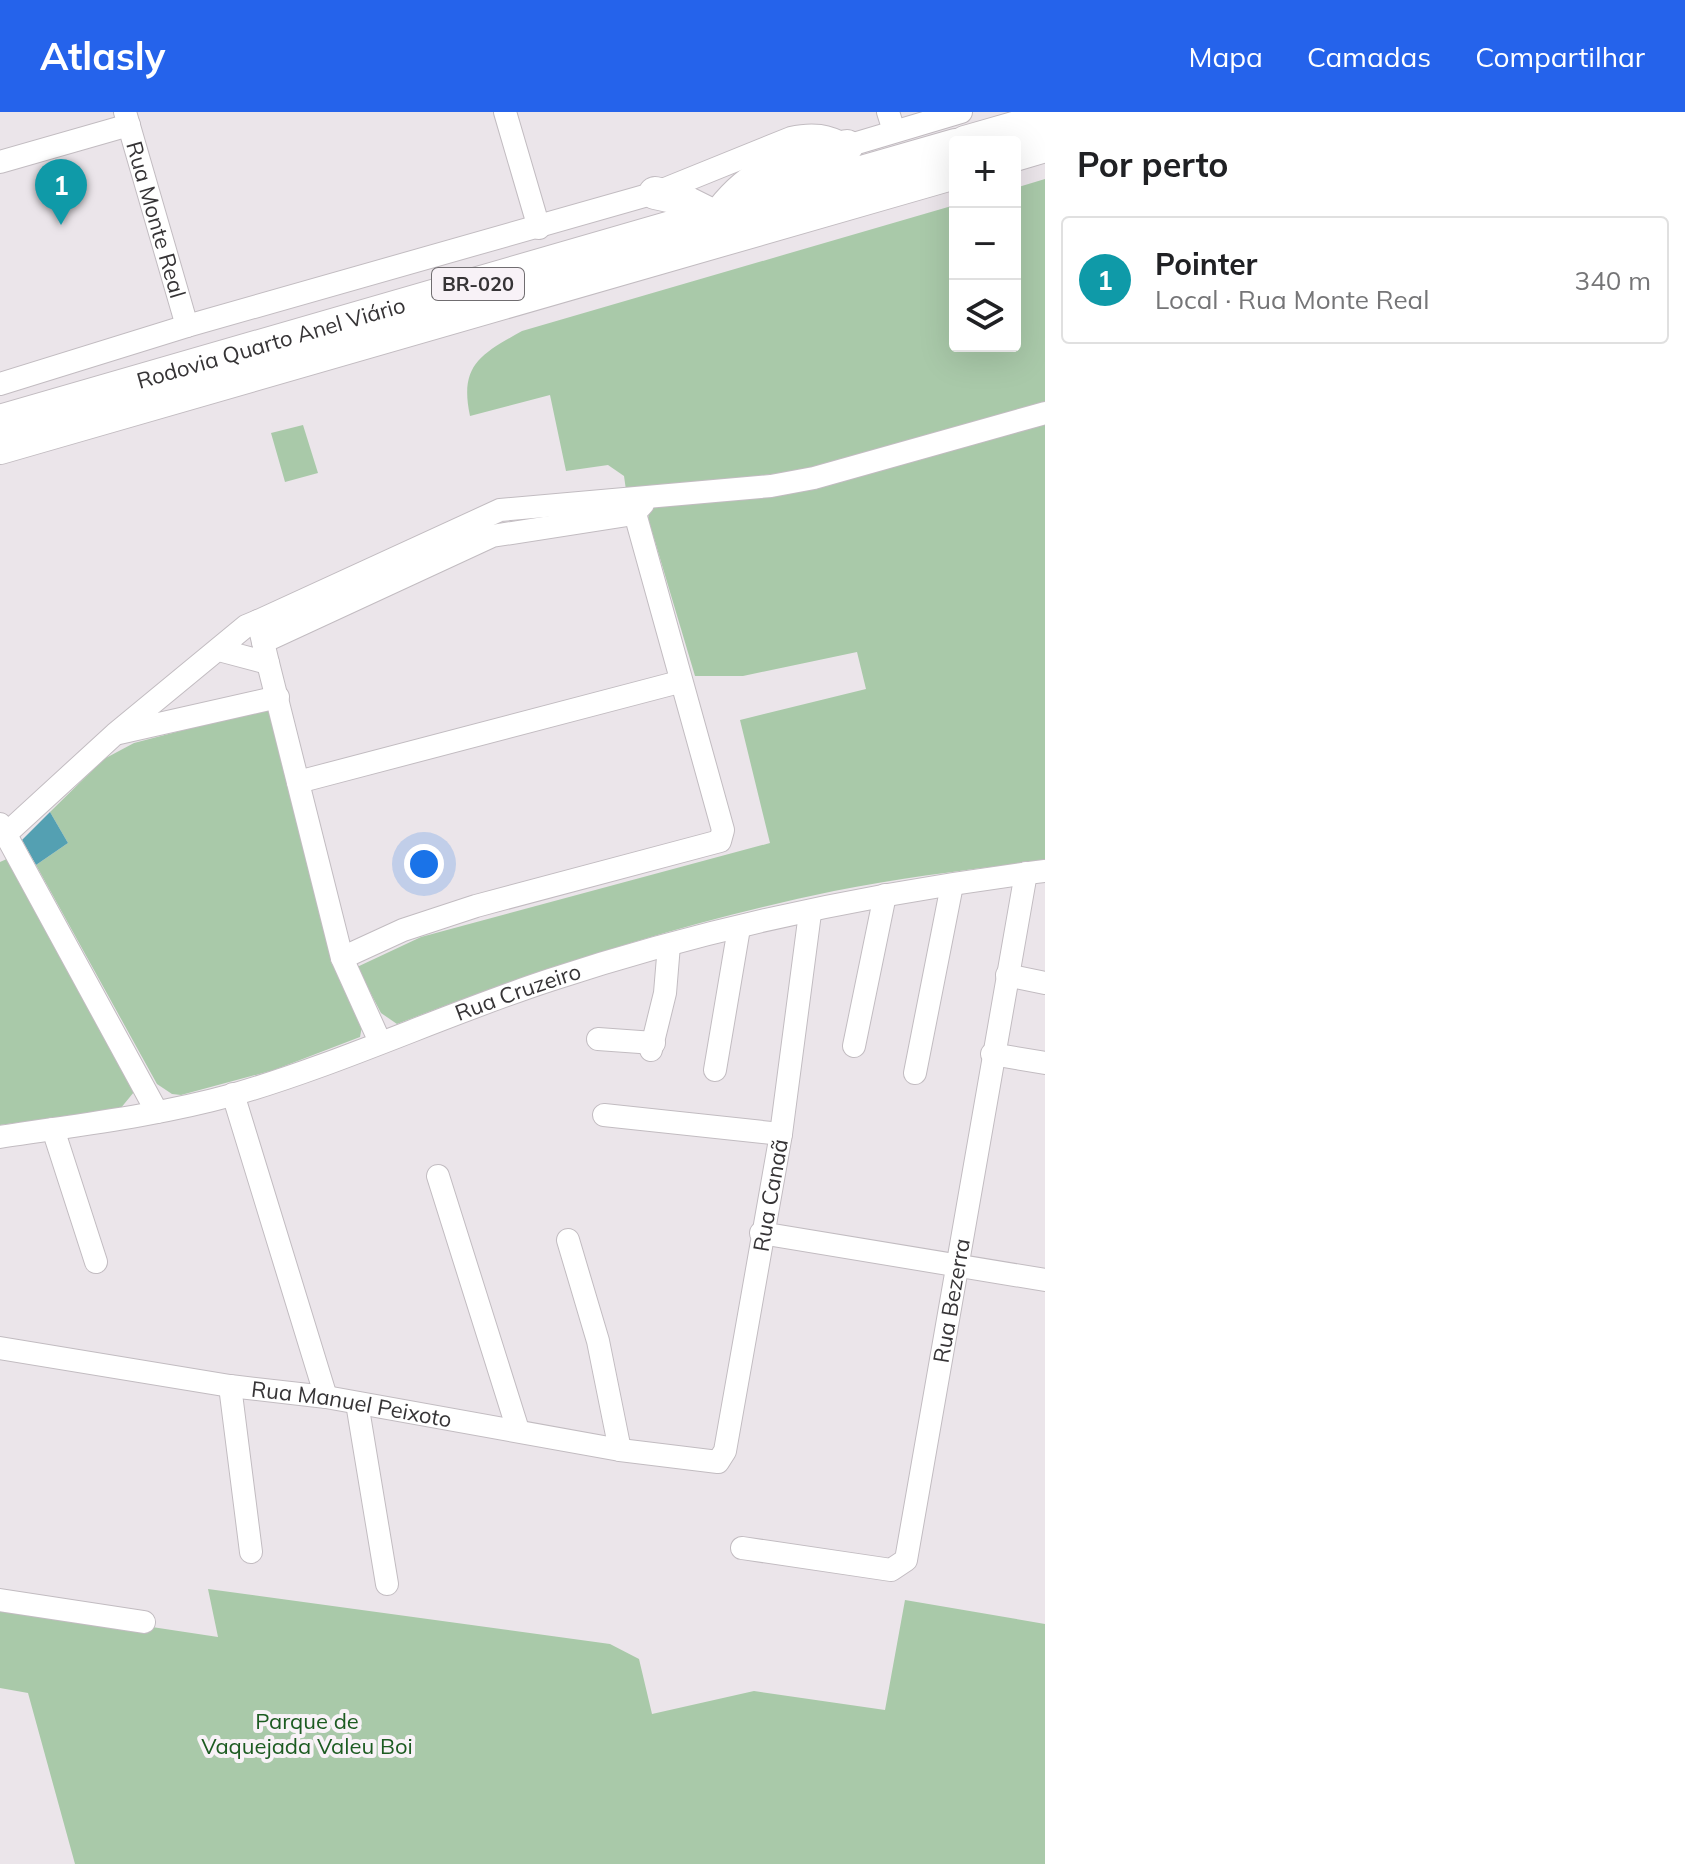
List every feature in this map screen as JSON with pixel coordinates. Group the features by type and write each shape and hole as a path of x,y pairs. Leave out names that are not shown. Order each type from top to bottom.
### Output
{"highway":[{"path":"986,136 1045,119"},
{"path":"655,193 717,213 766,170 847,146"},
{"path":"1021,153 1045,146"},
{"name":"Rodovia Quarto Anel Viário","path":"0,421 949,147"},
{"name":"Rodovia Quarto Anel Viário","path":"0,448 949,175"}],"street":[{"path":"505,112 539,228"},
{"path":"0,384 187,326 655,193 791,138 811,134 829,137 847,146 891,122 961,112"},
{"path":"0,162 127,118"},
{"name":"Rua Monte Real","path":"127,118 187,326"},
{"path":"219,650 263,642 492,536 638,503 814,478 1045,413"},
{"path":"342,958 381,939 476,906 720,841 723,830 679,682 638,503"},
{"path":"157,1112 3,829 246,626 263,642 342,958 380,1042"},
{"path":"298,782 679,682"},
{"path":"115,734 278,697"},
{"name":"Rua Cruzeiro","path":"0,1137 157,1112 233,1094 550,980 669,945 885,895 1035,872"},
{"name":"Rua Bezerra","path":"742,1548 891,1570 902,1564 909,1552 992,1054 1007,975 1035,872"},
{"path":"915,1073 952,885"},
{"path":"854,1046 885,895"},
{"name":"Rua Canaã","path":"704,1462 718,1462 725,1451 761,1233 781,1134 810,913"},
{"path":"715,1070 739,928"},
{"path":"598,1039 652,1046 665,993 669,945"},
{"path":"1007,975 1045,983"},
{"path":"992,1054 1045,1063"},
{"path":"233,1094 326,1397"},
{"path":"604,1115 781,1134"},
{"path":"53,1129 96,1262"},
{"path":"438,1176 518,1430"},
{"path":"761,1233 1045,1280"},
{"path":"568,1240 598,1341 620,1450"},
{"name":"Rua Manuel Peixoto","path":"0,1348 230,1386 326,1397 620,1450 704,1462"},
{"path":"230,1386 251,1552"},
{"path":"357,1403 387,1584"},
{"path":"0,1600 144,1622"}],"green space":[{"path":"1045,179 1045,403 793,472 626,490 624,476 608,465 566,471 550,395 470,416 468,384 476,363 522,331 949,207 949,352 1021,352 1021,186"},
{"path":"1045,423 1045,860 886,882 778,903 612,948 397,1024 381,1013 357,967 421,937 770,843 740,720 866,689 857,652 743,676 695,676 648,518 651,507"},
{"path":"303,425 318,473 285,482 271,433"},
{"path":"269,708 363,1021 360,1037 274,1070 181,1095 172,1094 157,1084 36,865 68,843 50,812 104,759 134,743"},
{"path":"9,858 134,1092 120,1109 0,1125 0,862"},
{"name":"Parque de Vaquejada Valeu Boi","path":"208,1589 610,1644 639,1659 652,1714 754,1691 885,1710 905,1600 1045,1624 1045,1864 75,1864 28,1693 0,1688 0,1604 218,1637"}],"water":[{"path":"50,812 68,843 36,865 22,840"}],"place":[{"name":"Pointer","path":"61,225"}]}
